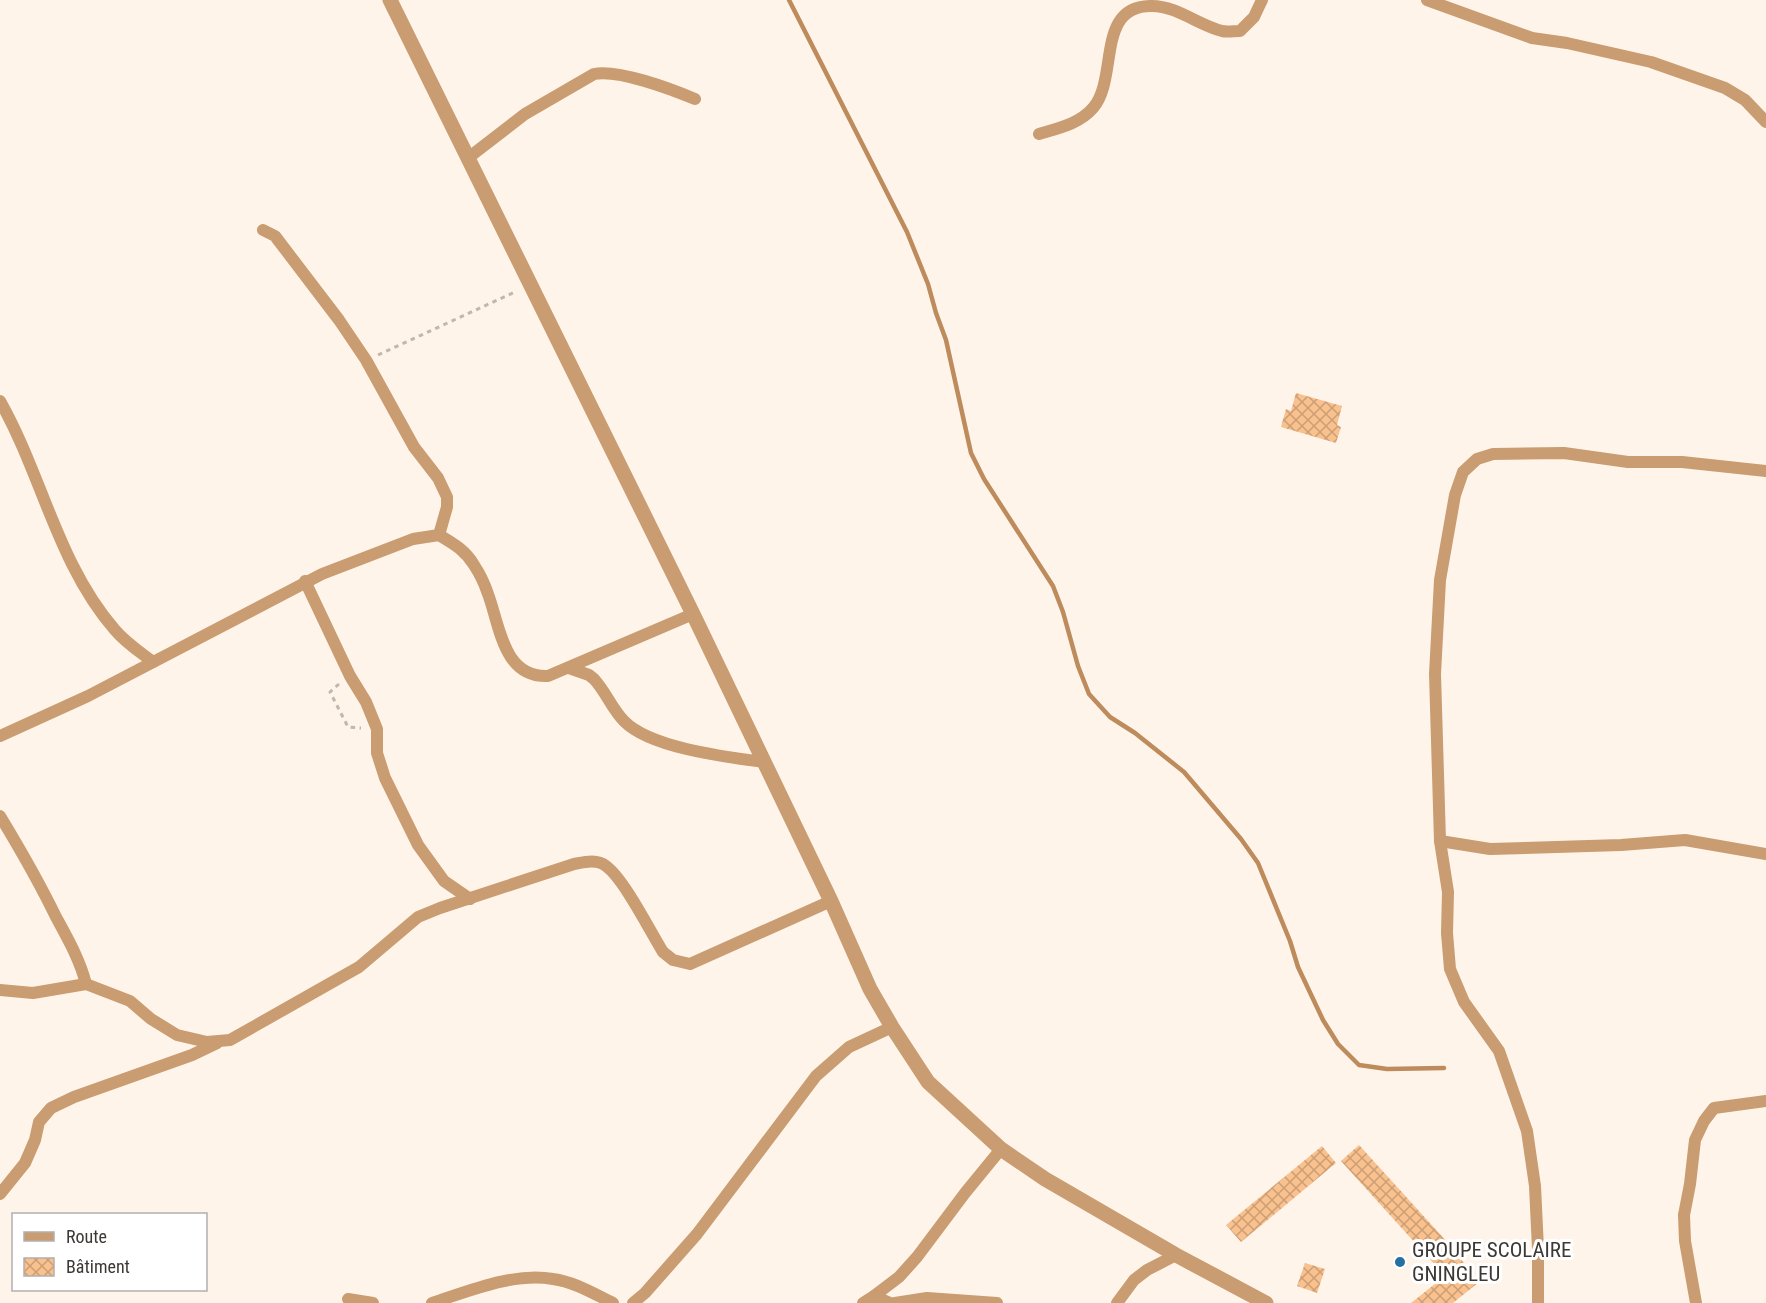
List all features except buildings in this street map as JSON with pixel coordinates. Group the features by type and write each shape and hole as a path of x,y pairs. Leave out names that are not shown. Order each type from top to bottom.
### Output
{"street":[{"path":"390,0 693,614 891,1028 928,1082 1001,1149 1045,1179 1176,1255 1266,1303"},
{"path":"1169,0 1175,12"},
{"path":"1039,134 1066,126 1081,118 1094,107 1102,92 1112,36 1123,16 1137,8 1153,6 1175,12 1222,31 1240,31 1254,17 1262,0"},
{"path":"1427,0 1532,38 1567,43 1651,62 1725,88 1745,100 1766,122"},
{"path":"468,158 525,114 594,74 606,71 675,90 695,99"},
{"path":"263,230 274,236 339,320 366,360 414,447 438,478 447,497 447,507 440,535"},
{"path":"0,402 34,473 55,528 86,587 116,631 153,662"},
{"path":"1538,1303 1535,1186 1527,1131 1499,1051 1464,1002 1450,969 1447,933 1448,892 1440,841 1435,674 1440,580 1455,495 1463,472 1477,459 1493,454 1564,453 1628,462 1682,462 1766,471"},
{"path":"0,736 88,696 305,581 413,539 440,535 463,550 475,565 488,594 498,631 510,657 522,669 537,677 569,669 693,614"},
{"path":"305,581 350,676 366,702 377,729 377,753 385,778 418,845 444,881 470,899"},
{"path":"569,669 589,675 594,679 626,723 651,737 695,750 764,762"},
{"path":"0,816 29,863 71,944 81,965 86,984"},
{"path":"1440,841 1490,849 1621,845 1685,840 1766,854"},
{"path":"0,1194 25,1164 35,1140 39,1122 51,1108 74,1097 230,1040 359,967 418,917 440,908 574,864 593,861 605,865 619,879 663,952 673,960 690,964 831,901"},
{"path":"0,990 33,993 86,984 130,1001 151,1019 177,1035 218,1043"},
{"path":"633,1303 645,1293 697,1234 816,1076 849,1047 891,1028"},
{"path":"1696,1303 1685,1241 1684,1215 1695,1140 1714,1108 1766,1101"},
{"path":"869,1300 899,1278 1001,1149"},
{"path":"1117,1303 1134,1280 1147,1270 1176,1255"},
{"path":"432,1303 501,1283 527,1278 552,1278 574,1284 613,1303"},
{"path":"895,1303 927,1298 997,1303"},
{"path":"348,1299 373,1303"},
{"path":"869,1300 890,1303"}],"path":[{"path":"366,360 531,284"},
{"path":"350,676 330,692 348,728 377,729"}],"waterway":[{"path":"789,0 907,232 928,284 946,340 971,453 984,479 1053,586 1089,694 1110,717 1135,733 1184,772 1241,839 1258,863 1290,941 1298,967 1323,1020 1338,1044 1359,1065 1387,1069 1444,1068"}],"place":[{"name":"GROUPE SCOLAIRE GNINGLEU","path":"1400,1262"}]}
